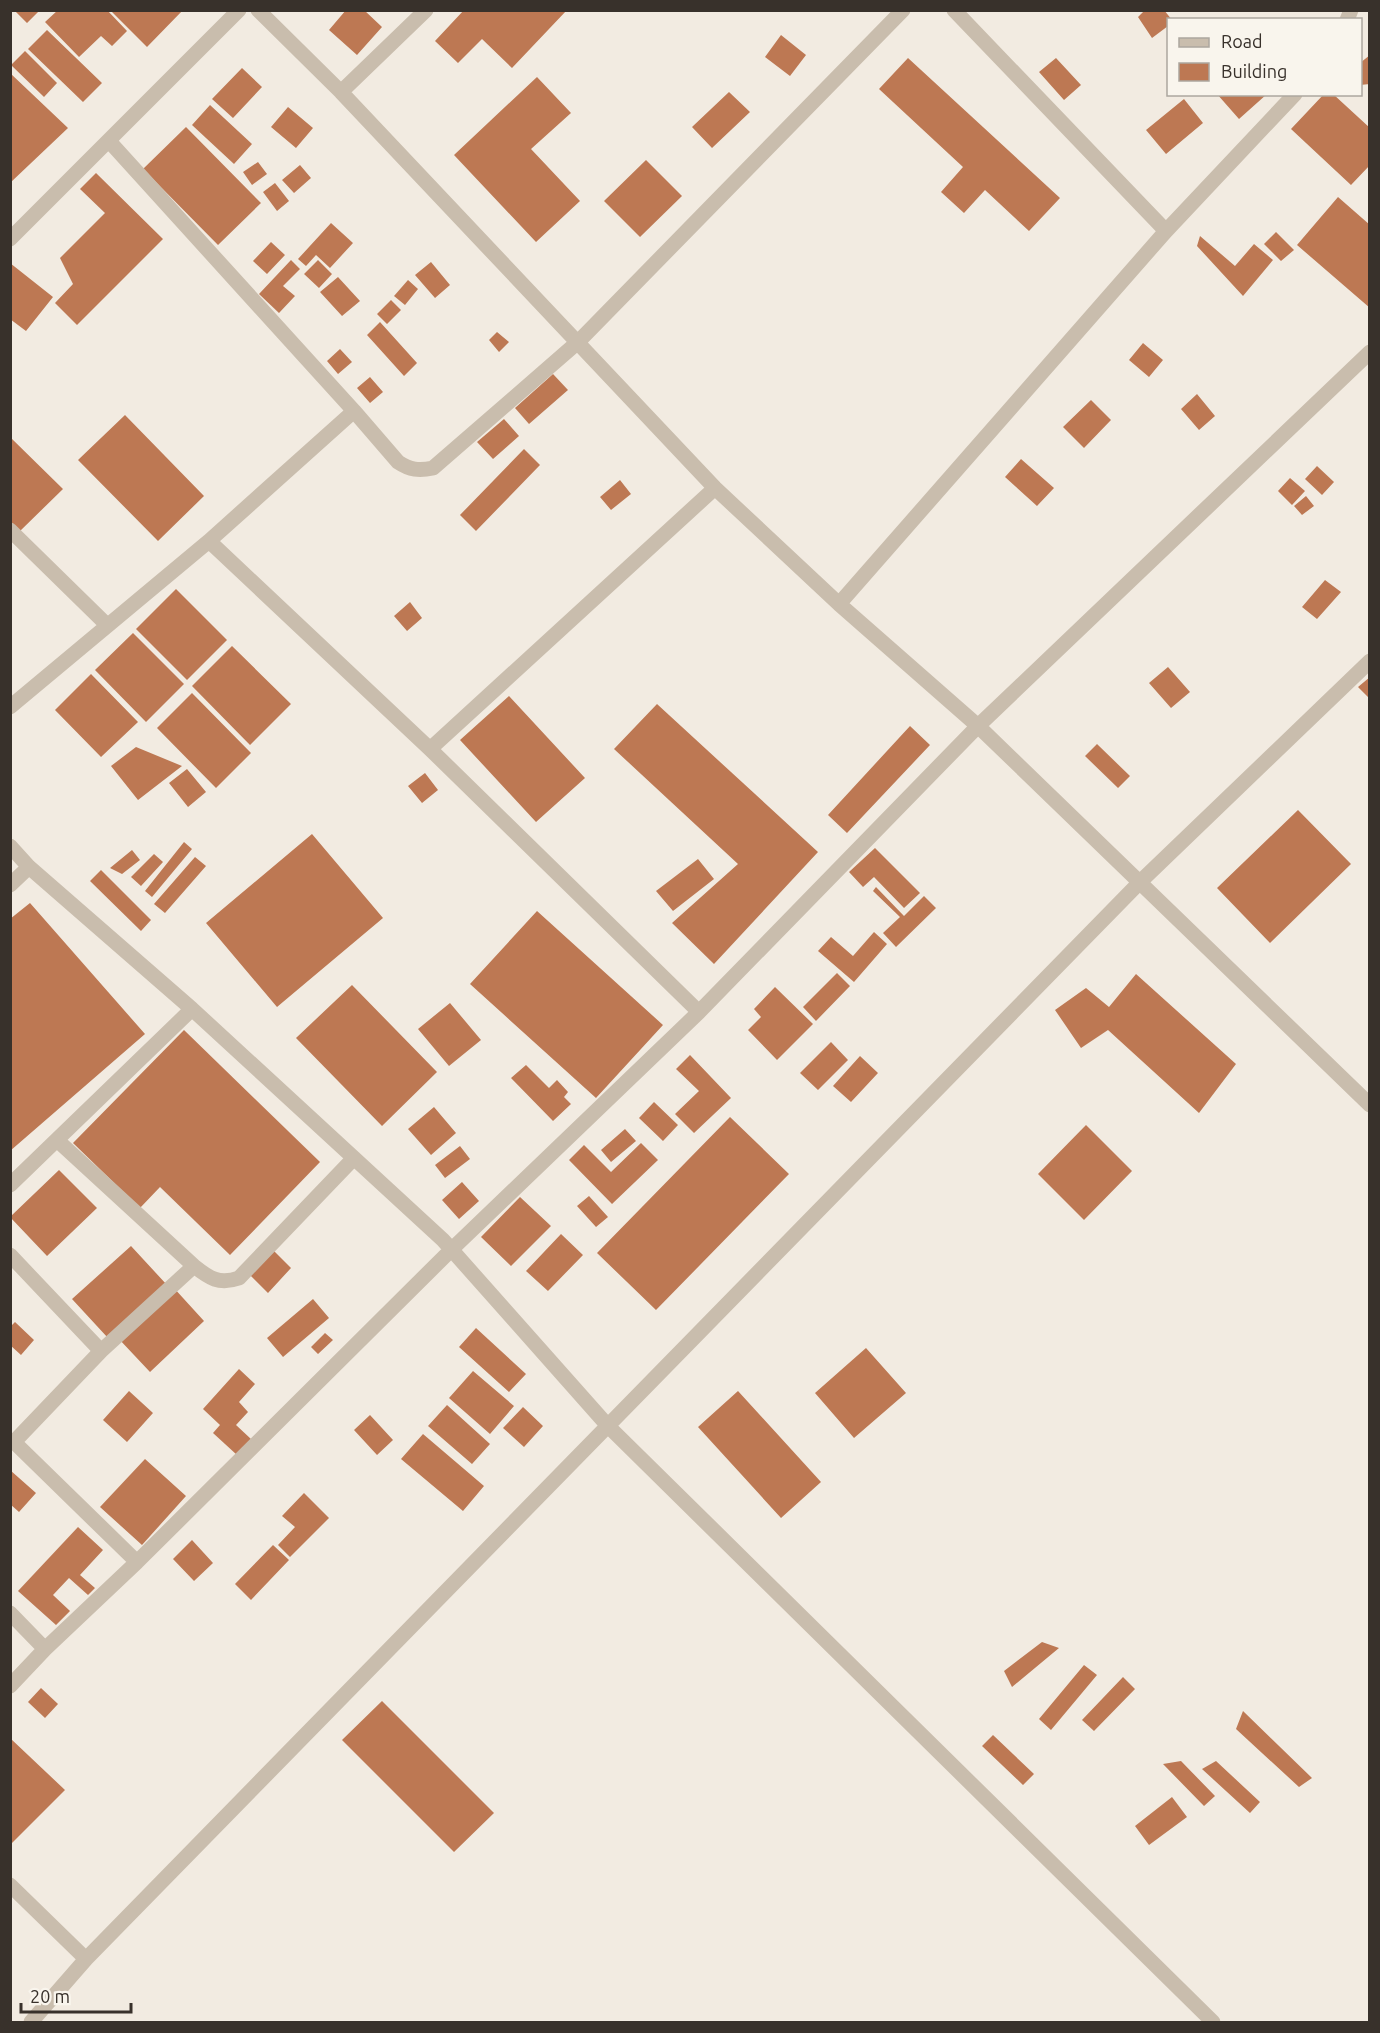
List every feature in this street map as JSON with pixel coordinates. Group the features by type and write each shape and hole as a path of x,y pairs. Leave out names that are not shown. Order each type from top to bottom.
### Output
{"street":[{"path":"10,239 239,10"},
{"path":"258,10 341,92 715,489 839,604 978,726 1370,1105"},
{"path":"341,92 426,10"},
{"path":"109,141 398,462 407,468 422,470 433,468 578,342 903,10"},
{"path":"954,10 1166,231"},
{"path":"839,604 1166,231 1293,96"},
{"path":"10,1686 451,1250 699,1012 978,726 1370,352"},
{"path":"10,706 208,541 354,411"},
{"path":"430,749 715,489"},
{"path":"10,530 107,625"},
{"path":"208,541 430,749 699,1012"},
{"path":"31,2022 86,1959 1140,882 1370,661"},
{"path":"10,846 29,867 192,1009 451,1250 608,1425 1213,2022"},
{"path":"10,885 29,867"},
{"path":"10,1185 192,1009"},
{"path":"58,1141 194,1266 210,1279 229,1282 239,1278 354,1158"},
{"path":"10,1254 101,1351"},
{"path":"137,1562 14,1442 101,1351 194,1266"},
{"path":"10,1613 45,1649"},
{"path":"10,1885 86,1959"}],"building":[{"path":"14,10 40,10 27,23"},
{"path":"58,10 107,10 127,31 112,46 101,36 79,57 45,22"},
{"path":"110,10 183,10 147,47"},
{"path":"346,10 364,10 382,27 357,55 329,30"},
{"path":"464,10 567,10 512,68 482,39 458,63 435,41"},
{"path":"1145,10 1164,10 1170,18 1167,18 1167,27 1152,38 1138,17"},
{"path":"47,30 102,83 83,102 28,49"},
{"path":"781,35 806,55 790,76 765,57"},
{"path":"25,51 57,83 44,97 11,65"},
{"path":"1370,55 1370,84 1362,85 1362,61"},
{"path":"908,58 1060,198 1029,231 985,190 964,213 941,192 963,167 879,89"},
{"path":"1056,58 1081,85 1064,100 1039,72"},
{"path":"242,68 262,87 233,118 212,99"},
{"path":"10,73 68,128 10,183"},
{"path":"537,77 571,113 531,149 580,201 536,242 454,155"},
{"path":"729,92 750,112 712,148 692,127"},
{"path":"1219,96 1265,96 1239,119"},
{"path":"1322,96 1335,96 1370,128 1370,165 1351,185 1291,129"},
{"path":"1184,99 1203,123 1166,154 1146,130"},
{"path":"210,105 252,144 234,164 192,125"},
{"path":"288,107 313,128 296,148 271,127"},
{"path":"186,127 261,203 218,245 143,169"},
{"path":"646,160 682,196 640,237 604,201"},
{"path":"258,162 267,174 252,185 243,172"},
{"path":"300,165 311,178 294,193 282,180"},
{"path":"96,173 163,239 77,325 55,303 73,284 60,258 105,213 80,189"},
{"path":"275,183 289,201 277,211 263,192"},
{"path":"1338,197 1370,225 1370,308 1297,245"},
{"path":"331,223 353,243 330,268 316,255 306,266 298,259"},
{"path":"1276,232 1294,250 1281,261 1264,244"},
{"path":"1200,236 1235,266 1254,244 1273,260 1243,296 1197,246"},
{"path":"271,242 285,255 267,274 253,261"},
{"path":"291,260 300,269 283,286 295,296 279,313 259,294"},
{"path":"318,260 332,274 319,288 304,274"},
{"path":"431,262 450,285 435,298 415,275"},
{"path":"10,263 53,297 26,331 10,319"},
{"path":"338,277 360,301 342,316 320,292"},
{"path":"408,280 418,289 405,305 394,296"},
{"path":"391,300 401,310 387,324 377,314"},
{"path":"380,322 417,363 404,376 367,335"},
{"path":"497,332 509,342 499,352 489,340"},
{"path":"1143,343 1163,360 1149,377 1129,360"},
{"path":"340,349 352,362 338,374 327,361"},
{"path":"553,374 568,390 529,424 515,408"},
{"path":"370,377 383,392 370,403 357,388"},
{"path":"1197,394 1215,416 1199,430 1181,409"},
{"path":"1091,400 1111,420 1084,448 1063,427"},
{"path":"125,415 204,496 158,541 78,460"},
{"path":"504,419 519,436 493,459 477,442"},
{"path":"10,437 63,489 18,533 10,526"},
{"path":"524,449 540,465 476,531 460,515"},
{"path":"1021,459 1054,488 1037,506 1005,477"},
{"path":"1317,466 1334,482 1322,495 1305,479"},
{"path":"1290,478 1305,491 1292,505 1278,491"},
{"path":"620,480 631,494 611,510 600,497"},
{"path":"1306,496 1314,506 1302,515 1294,506"},
{"path":"1325,580 1341,592 1317,619 1302,607"},
{"path":"176,589 227,640 187,680 136,629"},
{"path":"410,602 422,618 407,631 394,616"},
{"path":"133,633 184,684 146,722 95,670"},
{"path":"232,646 291,704 250,745 192,686"},
{"path":"1168,667 1190,692 1171,708 1149,683"},
{"path":"91,674 138,722 101,757 55,710"},
{"path":"1370,677 1370,699 1358,687"},
{"path":"192,693 251,753 216,788 157,728"},
{"path":"509,696 585,778 536,822 460,740"},
{"path":"657,704 818,852 714,964 672,923 738,864 614,749"},
{"path":"910,726 930,745 847,833 828,815"},
{"path":"1097,744 1130,776 1118,788 1085,756"},
{"path":"136,747 182,766 138,800 111,766"},
{"path":"187,769 206,792 188,807 169,783"},
{"path":"425,773 438,790 422,803 408,786"},
{"path":"1298,810 1351,864 1270,943 1217,888"},
{"path":"312,834 383,918 277,1007 206,923"},
{"path":"184,842 192,849 152,897 145,891"},
{"path":"875,848 920,893 904,908 874,877 863,887 849,872"},
{"path":"132,850 140,860 122,874 110,868"},
{"path":"154,854 163,862 141,886 131,877"},
{"path":"195,857 206,866 165,913 154,904"},
{"path":"698,859 714,879 673,911 656,891"},
{"path":"101,870 151,920 141,931 90,881"},
{"path":"876,887 904,916 924,896 936,908 896,947 883,933 900,917 873,891"},
{"path":"30,903 145,1034 10,1151 10,919"},
{"path":"537,911 663,1025 596,1098 470,984"},
{"path":"874,932 887,944 854,982 818,951 831,937 853,956"},
{"path":"837,973 850,986 816,1021 803,1007"},
{"path":"1136,974 1236,1064 1199,1113 1108,1030 1081,1048 1055,1010 1086,988 1109,1007"},
{"path":"352,985 437,1072 382,1126 296,1038"},
{"path":"775,987 813,1024 777,1060 748,1030 761,1017 754,1009"},
{"path":"450,1003 481,1040 449,1066 418,1029"},
{"path":"184,1030 320,1162 230,1255 160,1187 140,1208 73,1143"},
{"path":"831,1042 848,1060 818,1090 800,1073"},
{"path":"690,1055 731,1098 694,1133 675,1114 699,1091 676,1069"},
{"path":"860,1056 878,1073 851,1102 833,1086"},
{"path":"526,1065 549,1088 557,1080 568,1092 564,1097 571,1104 553,1121 511,1078"},
{"path":"654,1102 678,1125 663,1141 639,1118"},
{"path":"434,1107 456,1133 431,1155 408,1129"},
{"path":"730,1117 789,1174 656,1310 597,1253"},
{"path":"1086,1125 1132,1171 1084,1220 1038,1174"},
{"path":"625,1129 636,1141 611,1162 601,1150"},
{"path":"641,1143 658,1160 612,1204 569,1160 584,1145 611,1172"},
{"path":"460,1146 470,1159 445,1178 435,1165"},
{"path":"59,1170 97,1208 47,1256 10,1217"},
{"path":"462,1182 479,1201 459,1219 442,1200"},
{"path":"589,1196 608,1217 596,1227 577,1206"},
{"path":"520,1197 551,1226 511,1266 481,1237"},
{"path":"561,1234 583,1255 548,1291 526,1271"},
{"path":"131,1246 167,1285 108,1338 72,1299"},
{"path":"272,1249 291,1268 268,1293 249,1274"},
{"path":"173,1287 204,1321 150,1372 118,1338"},
{"path":"313,1299 329,1318 283,1357 267,1338"},
{"path":"15,1322 34,1340 21,1355 10,1345 10,1327"},
{"path":"476,1328 526,1374 509,1392 459,1347"},
{"path":"325,1333 333,1340 318,1354 311,1347"},
{"path":"866,1348 906,1393 854,1438 815,1393"},
{"path":"239,1369 255,1384 239,1402 248,1412 236,1425 251,1439 237,1455 213,1433 220,1425 203,1409"},
{"path":"473,1371 514,1406 490,1434 449,1398"},
{"path":"129,1391 153,1413 127,1442 103,1420"},
{"path":"738,1391 821,1482 781,1518 698,1427"},
{"path":"447,1405 490,1444 472,1464 428,1426"},
{"path":"523,1407 543,1426 524,1447 503,1428"},
{"path":"370,1415 393,1440 377,1455 354,1430"},
{"path":"423,1434 484,1486 463,1511 401,1459"},
{"path":"145,1459 186,1496 142,1545 100,1507"},
{"path":"10,1470 36,1493 19,1512 10,1504"},
{"path":"304,1493 329,1518 290,1557 278,1545 295,1527 282,1516"},
{"path":"78,1527 103,1550 80,1575 95,1588 88,1595 69,1578 53,1595 70,1611 56,1625 18,1591"},
{"path":"192,1540 213,1563 194,1581 173,1559"},
{"path":"273,1545 289,1560 251,1600 235,1584"},
{"path":"1042,1642 1059,1648 1012,1687 1004,1671"},
{"path":"1084,1665 1097,1675 1051,1730 1039,1719"},
{"path":"1123,1677 1135,1689 1094,1731 1082,1720"},
{"path":"41,1688 58,1704 45,1718 28,1702"},
{"path":"382,1701 494,1813 454,1852 342,1740"},
{"path":"1243,1711 1312,1778 1299,1787 1236,1729"},
{"path":"993,1735 1034,1774 1023,1785 982,1746"},
{"path":"10,1738 65,1790 10,1845"},
{"path":"1181,1761 1215,1796 1204,1806 1163,1764"},
{"path":"1216,1761 1260,1802 1250,1813 1202,1769"},
{"path":"1172,1797 1187,1817 1149,1845 1135,1826"}]}
